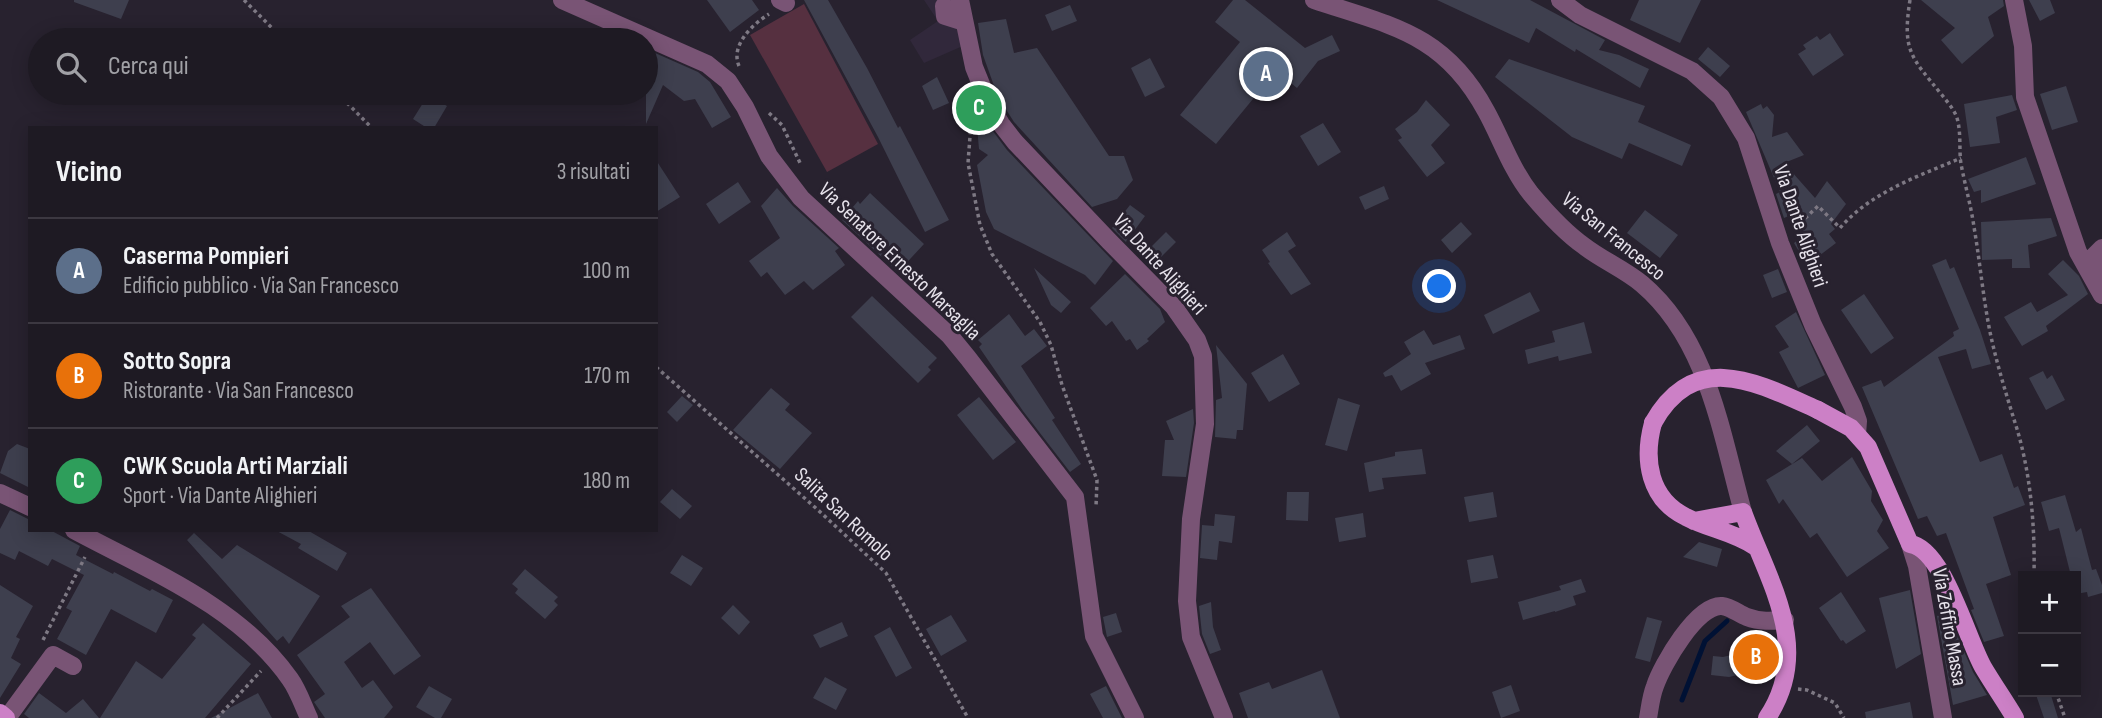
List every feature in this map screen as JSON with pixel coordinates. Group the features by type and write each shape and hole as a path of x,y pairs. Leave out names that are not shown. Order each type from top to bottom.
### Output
{"main road":[{"path":"1756,547 1735,535 1694,521 1671,508 1660,496 1652,482 1648,459 1653,423 1662,407 1674,394 1691,384 1712,378 1731,377 1750,380 1818,410 1846,424 1857,433"},
{"name":"Via Dante Alighieri","path":"1857,433 1872,453 1910,544"},
{"path":"1694,521 1717,519 1743,512"},
{"name":"Via San Francesco","path":"1743,512 1785,620 1788,653 1783,687 1768,718"},
{"path":"1910,544 1924,548 1933,559 1983,667 2015,718"},
{"path":"0,713 6,718"}],"street":[{"name":"Via Senatore Ernesto Marsaglia","path":"562,0 625,28"},
{"name":"Via San Francesco","path":"1314,0 1381,21 1428,43 1461,72 1486,111 1505,152 1529,191 1554,221 1584,246 1641,283 1670,312 1682,329 1702,369 1743,512"},
{"name":"Via Dante Alighieri","path":"1560,0 1580,15 1692,71 1721,97 1746,138 1782,247 1813,325 1853,407 1858,421 1857,433"},
{"path":"2014,0 2023,46 2025,97 2078,253 2102,295"},
{"name":"Via Dante Alighieri","path":"952,3 964,22 977,76 989,104 1016,142 1174,307 1186,322 1200,348 1205,374 1205,424 1191,519 1187,601 1191,638 1224,718"},
{"name":"Via Senatore Ernesto Marsaglia","path":"658,42 707,64 728,81 745,107 769,156 802,198 950,336 1074,496 1094,636 1135,718"},
{"path":"2102,247 2094,256 2102,268"},
{"path":"0,493 28,506"},
{"path":"77,532 172,582 233,619 291,680 309,718"},
{"name":"Via Zeffiro Massa","path":"1910,544 1917,566 1943,718"},
{"path":"1648,718 1655,684 1662,670 1690,627 1706,610 1722,606 1758,620 1785,620"},
{"path":"6,718 53,655 73,666"}],"path":[{"path":"244,0 272,28"},
{"path":"1910,0 1907,41 1918,65 1952,108 1958,121 1961,158 1990,330 2027,475 2034,537 2034,571"},
{"path":"741,72 736,61 742,37 758,20 783,2"},
{"path":"977,76 968,163 980,225 992,254 1040,322 1051,345 1062,385 1097,480 1095,519"},
{"path":"349,105 370,126"},
{"path":"767,110 782,125 799,163 806,172"},
{"path":"1782,247 1800,222 1818,206 1840,228 1852,214 1895,186 1961,158"},
{"name":"Salita San Romolo","path":"658,369 886,573 968,718"},
{"path":"40,645 48,634 93,541"},
{"path":"217,718 273,659"},
{"path":"1783,687 1807,690 1835,703 1844,718"},
{"path":"2058,697 2065,718"}],"shaded area":[{"path":"924,0 955,0 965,45 924,63 910,40 938,21"},
{"path":"804,4 878,144 827,172 750,35"}],"building":[{"path":"74,0 129,0 121,19"},
{"path":"707,0 752,0 759,10 730,32"},
{"path":"804,0 828,0 898,128 900,126 949,220 925,232 878,137"},
{"path":"1233,0 1245,0 1305,48 1332,35 1340,51 1318,61 1297,88 1276,71 1216,144 1180,115 1240,42 1215,22"},
{"path":"1437,0 1530,0 1605,40 1599,50 1619,55 1649,69 1640,88 1536,28 1529,43"},
{"path":"1639,0 1701,0 1680,43 1630,20"},
{"path":"1921,0 2003,0 2004,6 1988,17 1994,36 1962,64 1941,40 1955,28"},
{"path":"2029,0 2050,0 2055,13 2040,21"},
{"path":"1070,5 1077,21 1052,31 1045,15"},
{"path":"1006,19 1014,53 1037,48 1109,156 1124,156 1133,180 1117,199 1092,207 1014,122 998,97 983,55 978,23"},
{"path":"1830,33 1844,55 1813,76 1798,54 1806,49 1803,45 1817,36 1820,40"},
{"path":"1708,47 1730,66 1720,77 1698,59"},
{"path":"658,54 698,72 710,82 731,117 712,128 695,99 684,101 663,85 658,96"},
{"path":"1150,58 1165,87 1145,97 1131,68"},
{"path":"1509,59 1645,106 1638,122 1691,145 1682,166 1629,143 1622,159 1572,137 1495,77"},
{"path":"937,77 949,103 933,110 922,86"},
{"path":"2066,86 2078,122 2052,130 2040,94"},
{"path":"2012,95 2017,110 1996,117 2000,143 1970,147 1964,104"},
{"path":"1426,100 1450,125 1431,145 1445,163 1427,177 1398,140 1402,138 1395,129 1417,112"},
{"path":"1761,104 1763,109 1767,106 1774,115 1772,137 1787,132 1804,155 1784,163 1815,198 1827,181 1846,204 1831,224 1835,229 1829,234 1836,243 1807,265 1794,243 1803,236 1791,215 1784,218 1776,194 1780,192 1746,112"},
{"path":"422,105 447,106 435,126 424,126 413,119"},
{"path":"646,105 654,105 646,124"},
{"path":"1323,123 1341,152 1318,166 1300,136"},
{"path":"989,126 1007,150 1113,261 1095,285 1085,275 994,229 986,212 977,165 988,155 979,149 977,127"},
{"path":"2026,157 2036,184 1981,203 1981,190 1974,192 1968,179"},
{"path":"658,163 680,197 658,211"},
{"path":"738,182 751,202 719,224 706,204"},
{"path":"1384,186 1389,199 1365,210 1359,197"},
{"path":"777,188 839,248 835,251 845,265 813,290 804,281 785,295 767,272 761,277 749,261 780,238 761,206"},
{"path":"870,193 924,244 898,272 842,220 858,201 860,204"},
{"path":"1130,205 1145,216 1126,242 1112,228"},
{"path":"1645,210 1678,235 1660,258 1627,233"},
{"path":"2051,218 2057,236 2028,245 2030,268 2012,268 2012,259 1982,260 1981,222"},
{"path":"1461,222 1472,234 1452,253 1441,240"},
{"path":"1166,232 1176,242 1152,266 1143,255"},
{"path":"1287,232 1296,246 1288,251 1311,284 1291,295 1262,250"},
{"path":"1946,259 1950,269 1954,267 1991,364 1972,369 1966,349 1938,357 1980,462 2002,454 2014,488 2018,486 2025,505 1993,517 2011,575 1986,584 2004,636 1984,642 1946,533 1937,536 1927,516 1918,519 1862,387 1881,380 1884,387 1954,336 1953,332 1959,329 1932,265"},
{"path":"2063,260 2079,276 2088,294 2046,326 2048,331 2022,346 2004,317 2031,302 2037,312 2068,295 2048,274"},
{"path":"1034,268 1071,302 1061,313 1051,305"},
{"path":"1778,269 1787,292 1772,298 1763,275"},
{"path":"1125,274 1160,309 1165,322 1147,339 1149,341 1137,350 1130,339 1126,341 1112,321 1106,326 1090,308"},
{"path":"1530,292 1540,311 1493,334 1484,315"},
{"path":"1864,294 1894,338 1871,354 1841,310"},
{"path":"872,296 937,358 928,367 931,370 918,383 851,317"},
{"path":"1796,312 1825,375 1798,388 1779,352 1789,347 1775,326"},
{"path":"1009,314 1025,336 1034,329 1047,346 1021,366 1081,464 1070,472 979,347 982,344 978,340"},
{"path":"1584,322 1592,353 1559,361 1558,356 1528,364 1525,350 1555,342 1552,331"},
{"path":"1424,330 1433,345 1460,335 1465,349 1425,363 1431,374 1401,391 1392,375 1385,377 1383,373 1411,354 1404,342"},
{"path":"1216,345 1247,384 1243,430 1237,430 1236,439 1215,437 1216,400 1222,398"},
{"path":"1283,354 1300,384 1269,402 1251,373"},
{"path":"2043,371 2047,379 2052,375 2065,400 2046,410 2029,378"},
{"path":"771,388 790,404 785,410 812,433 780,469 733,430"},
{"path":"682,396 693,405 677,422 667,412"},
{"path":"979,397 1016,442 993,460 957,415"},
{"path":"1338,398 1360,405 1347,451 1325,445"},
{"path":"1193,409 1194,423 1186,477 1162,476 1165,440 1174,440 1166,421"},
{"path":"1807,425 1820,441 1792,464 1776,451"},
{"path":"17,444 28,448 28,487 0,473 8,451"},
{"path":"1422,449 1426,474 1382,478 1384,489 1369,492 1364,463 1395,456 1395,452"},
{"path":"1852,457 1872,491 1871,501 1883,520 1877,531 1889,548 1847,577 1817,533 1810,538 1783,499 1779,504 1766,480 1802,458 1822,481"},
{"path":"672,489 692,506 680,519 660,502"},
{"path":"1287,492 1309,492 1308,521 1286,520"},
{"path":"1493,492 1497,517 1469,522 1464,497"},
{"path":"2065,495 2076,532 2081,528 2092,570 2096,569 2102,585 2102,593 2088,597 2087,592 2081,593 2081,571 2070,571 2059,528 2049,531 2041,502"},
{"path":"10,510 28,519 28,532 54,532 80,546 76,555 173,600 156,633 111,609 86,655 57,639 72,611 66,608 84,575 52,559 48,566 19,551 15,560 0,553 0,529"},
{"path":"1363,513 1366,537 1339,542 1335,518"},
{"path":"1215,514 1235,516 1232,543 1219,541 1217,560 1200,558 1202,525 1214,526"},
{"path":"279,532 310,532 347,553 337,571 298,548 301,544"},
{"path":"194,533 222,559 237,545 320,596 289,644 283,636 277,641 187,540"},
{"path":"1699,542 1722,549 1717,567 1683,557"},
{"path":"682,555 703,568 691,586 670,573"},
{"path":"1493,555 1498,578 1471,583 1467,560"},
{"path":"525,569 558,597 554,601 558,605 545,619 515,593 518,589 512,584"},
{"path":"1581,579 1586,592 1573,596 1576,605 1523,620 1518,602 1561,590 1559,586"},
{"path":"0,585 33,606 16,637 20,639 11,658 21,664 0,698"},
{"path":"371,588 421,656 394,675 370,642 344,662 362,688 373,680 393,707 384,718 325,718 314,702 325,694 297,655 350,617 341,606"},
{"path":"1910,590 1921,654 1896,669 1879,598"},
{"path":"1841,592 1866,631 1846,644 1841,641 1819,608"},
{"path":"1211,602 1213,627 1221,650 1210,654 1202,634 1199,606"},
{"path":"733,605 750,622 739,635 721,618"},
{"path":"1116,613 1122,632 1107,637 1103,617"},
{"path":"1943,613 1946,618 1949,617 1973,672 1987,695 1953,705 1937,616"},
{"path":"951,615 967,641 941,656 926,629"},
{"path":"1647,617 1662,621 1650,662 1635,658"},
{"path":"842,622 848,636 820,648 813,635"},
{"path":"203,623 251,664 205,718 100,718 136,661 162,679 196,638 192,635"},
{"path":"890,627 912,668 896,677 874,636"},
{"path":"1756,649 1767,668 1729,677 1711,675 1713,656 1723,657"},
{"path":"1322,670 1340,718 1248,718 1239,693 1269,682 1272,689"},
{"path":"825,677 847,689 836,710 813,698"},
{"path":"1511,685 1520,711 1501,718 1492,692"},
{"path":"429,686 452,699 441,718 435,718 416,707"},
{"path":"1106,686 1122,718 1103,718 1090,694"},
{"path":"39,693 66,713 83,699 99,718 29,718 24,714"},
{"path":"258,693 272,718 211,718"},
{"path":"2037,697 2052,697 2058,718 2044,718"},
{"path":"1910,702 1913,718 1866,718 1865,712"}],"waterway":[{"path":"1682,700 1705,641 1727,621"}],"place":[{"name":"Caserma Pompieri","path":"1266,74"},
{"name":"CWK Scuola Arti Marziali","path":"979,108"},
{"name":"Sotto Sopra","path":"1756,657"}]}
